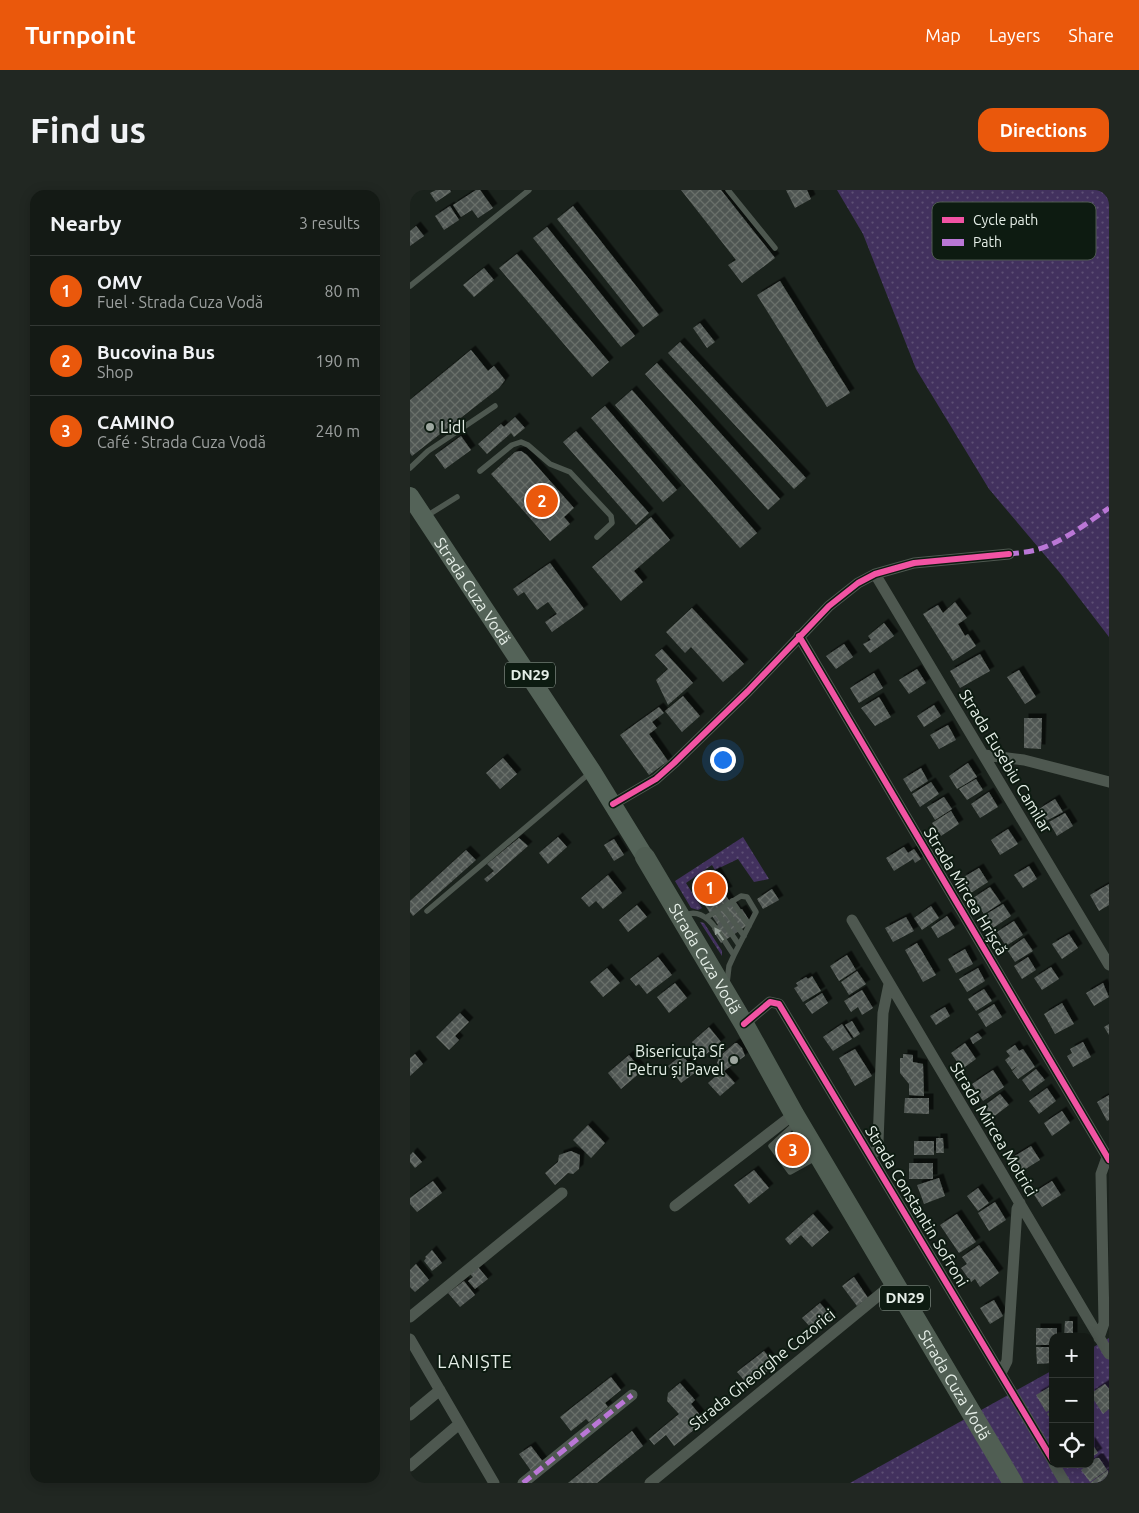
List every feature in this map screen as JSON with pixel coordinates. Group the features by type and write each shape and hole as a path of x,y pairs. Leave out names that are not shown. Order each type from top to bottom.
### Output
{"highway":[{"name":"Strada Cuza Vodă","path":"645,857 744,1024 796,1117 1013,1483"}],"main road":[{"name":"Strada Cuza Vodă","path":"410,496 592,770 645,857"}],"street":[{"path":"613,804 656,779 748,691 799,636 844,594 875,574 914,563 1009,554"},
{"name":"Strada Eusebiu Camilar","path":"875,574 1109,965"},
{"name":"Strada Mircea Hrișcă","path":"799,636 1108,1158"},
{"path":"984,755 1024,760 1109,782"},
{"name":"Strada Mircea Motrici","path":"852,920 1109,1354"},
{"path":"871,1155 876,1150 878,1142 883,1013 889,984"},
{"name":"Strada Constantin Sofroni","path":"744,1024 770,1002 779,1004 1049,1454"},
{"path":"675,1206 796,1117"},
{"path":"1099,1338 1104,1323 1101,1174 1108,1158"},
{"path":"410,1316 562,1193"},
{"path":"1001,1372 1007,1361 1013,1254 1017,1208 1020,1203"},
{"name":"Strada Gheorghe Cozorici","path":"650,1483 895,1282"},
{"path":"410,1339 458,1425 494,1483"},
{"path":"410,1415 440,1390"},
{"path":"523,1483 632,1395"},
{"path":"410,1466 458,1425"},
{"name":"Strada Constantin Sofroni","path":"1057,1468 1065,1483"}],"lane":[{"path":"410,286 529,190"},
{"path":"728,190 775,248"},
{"path":"410,468 428,451 495,406"},
{"path":"480,471 512,445 521,442 528,445 550,464 570,472 611,516 612,523 597,537"},
{"path":"424,517 457,497"},
{"path":"427,911 592,770"},
{"path":"707,917 741,896 747,896 756,910 734,955 728,972 727,995"},
{"path":"732,901 749,926"},
{"path":"723,906 744,936"},
{"path":"716,911 739,945"},
{"path":"680,918 691,913 707,917 734,955"},
{"path":"796,1117 771,1146 790,1172 819,1156"}],"shaded area":[{"path":"837,190 1109,190 1109,637 1060,573 989,489 916,369 863,234"},
{"path":"743,837 769,879 754,882 738,859 715,870 712,865 686,883 702,908 698,910 691,908 675,881"},
{"path":"700,922 704,923 722,951 722,956"},
{"path":"1109,1338 1109,1483 850,1483 1049,1372 1049,1468 1094,1468 1094,1347"}],"building":[{"path":"436,190 450,190 451,192 436,202 430,193"},
{"path":"476,190 480,190 493,208 478,218 472,210 461,217 453,205"},
{"path":"681,190 721,190 775,258 742,283 728,265 736,260"},
{"path":"786,190 807,190 811,199 795,208"},
{"path":"450,206 459,220 444,230 435,216"},
{"path":"573,206 659,315 643,327 557,219"},
{"path":"416,226 424,236 410,246 410,231"},
{"path":"547,227 635,336 621,347 533,238"},
{"path":"517,254 609,362 592,377 499,268"},
{"path":"484,268 494,280 474,297 463,285"},
{"path":"780,281 850,393 827,407 757,295"},
{"path":"700,323 715,342 707,348 693,328"},
{"path":"680,342 806,478 794,489 668,353"},
{"name":"Lidl","path":"471,350 488,371 494,366 505,380 499,388 412,456 410,453 410,400"},
{"path":"657,363 780,499 768,510 645,374"},
{"path":"632,390 757,533 740,548 615,405"},
{"path":"605,406 677,490 663,502 591,418"},
{"path":"515,417 525,428 514,437 511,433 487,454 478,444 501,424 504,427"},
{"path":"576,431 649,513 636,525 563,442"},
{"path":"461,436 471,450 445,469 435,455"},
{"path":"521,451 527,455 574,508 564,517 570,524 550,541 491,474 515,452"},
{"path":"651,517 670,540 634,571 643,582 621,601 592,567"},
{"path":"550,563 584,609 552,632 545,622 557,614 548,602 537,610 524,592 518,596 513,589"},
{"path":"955,602 967,618 958,624 965,636 968,634 976,646 953,661 923,614 938,605 943,613"},
{"path":"692,608 744,664 723,682 691,647 685,653 666,632"},
{"path":"884,623 894,636 870,653 863,644 871,640 868,636"},
{"path":"844,644 853,657 836,669 826,656"},
{"path":"662,649 693,683 668,705 656,680 668,669 655,655"},
{"path":"980,654 990,671 960,688 950,671"},
{"path":"917,669 926,683 909,694 899,680"},
{"path":"1019,670 1036,697 1025,704 1007,677"},
{"path":"874,673 883,688 859,703 850,688"},
{"path":"683,696 700,716 682,732 665,711"},
{"path":"879,697 891,717 875,726 861,708"},
{"path":"934,705 941,716 924,727 917,716"},
{"path":"659,707 664,713 652,722 657,728 649,734 668,761 649,775 620,735"},
{"path":"1024,718 1042,718 1041,749 1024,748"},
{"path":"948,725 956,740 939,749 930,735"},
{"path":"503,758 517,774 500,789 486,773"},
{"path":"968,763 977,777 957,789 949,776"},
{"path":"921,768 928,781 911,792 903,779"},
{"path":"976,779 983,790 967,800 959,789"},
{"path":"931,782 939,794 920,807 912,794"},
{"path":"989,792 998,807 980,818 971,804"},
{"path":"944,797 952,809 935,820 927,807"},
{"path":"1055,799 1063,812 1046,821 1039,809"},
{"path":"951,811 959,824 941,836 932,823"},
{"path":"1065,813 1073,826 1057,836 1049,822"},
{"path":"1008,829 1018,844 1000,855 991,840"},
{"path":"558,837 567,847 548,864 539,853"},
{"path":"519,838 528,846 487,882 484,879 494,871 487,864"},
{"path":"614,839 624,855 614,861 604,845"},
{"path":"904,847 908,853 914,849 921,859 915,863 913,859 894,871 886,858"},
{"path":"466,850 476,860 413,916 410,912 410,901"},
{"path":"1029,866 1037,879 1023,888 1014,875"},
{"path":"979,868 988,882 971,893 962,878"},
{"path":"716,871 728,891 724,893 737,912 742,909 751,923 721,943 712,929 718,925 692,886"},
{"path":"608,875 622,893 603,909 596,901 589,907 581,898"},
{"path":"1109,884 1109,905 1099,911 1090,895"},
{"path":"990,887 1001,903 984,914 973,898"},
{"path":"772,889 779,900 763,909 757,899"},
{"path":"1003,904 1011,916 993,928 985,915"},
{"path":"637,905 647,917 628,932 619,920"},
{"path":"931,906 939,918 922,930 914,918"},
{"path":"947,916 955,928 938,938 931,927"},
{"path":"906,917 914,931 893,942 885,928"},
{"path":"1014,921 1023,935 1006,946 997,932"},
{"path":"1069,934 1078,948 1062,959 1052,944"},
{"path":"1024,938 1033,951 1015,962 1007,950"},
{"path":"917,943 936,975 923,982 905,950"},
{"path":"965,949 973,964 956,973 948,959"},
{"path":"847,955 856,970 839,981 830,966"},
{"path":"658,957 672,975 647,994 639,984 636,986 630,979"},
{"path":"1028,957 1036,970 1022,979 1014,966"},
{"path":"1051,967 1059,979 1042,990 1034,978"},
{"path":"607,968 620,983 603,997 590,982"},
{"path":"978,968 985,981 967,992 959,979"},
{"path":"857,971 866,984 849,995 841,982"},
{"path":"812,976 821,991 803,1002 794,988 798,986 796,983"},
{"path":"675,983 687,998 669,1013 657,997"},
{"path":"1103,983 1109,997 1094,1006 1086,993"},
{"path":"984,989 992,1001 976,1011 968,999"},
{"path":"862,990 873,1008 862,1015 858,1007 851,1012 844,1001"},
{"path":"822,993 828,1003 812,1014 805,1004"},
{"path":"1062,1003 1074,1024 1055,1034 1044,1014"},
{"path":"994,1004 1002,1017 986,1027 978,1014"},
{"path":"945,1007 950,1016 936,1025 930,1016"},
{"path":"460,1013 469,1022 455,1036 459,1040 449,1050 436,1037"},
{"path":"852,1021 860,1034 854,1038 845,1025"},
{"path":"842,1024 852,1039 833,1051 823,1037"},
{"path":"1109,1024 1109,1035 1104,1027"},
{"path":"709,1027 721,1042 704,1056 692,1042"},
{"path":"978,1033 982,1038 973,1044 970,1038"},
{"path":"1083,1042 1091,1057 1073,1067 1067,1056 1072,1053 1070,1049"},
{"path":"735,1043 742,1048 745,1056 724,1071 735,1083 720,1096 708,1083 723,1070 717,1063 719,1057"},
{"path":"965,1043 976,1059 962,1069 951,1053"},
{"path":"1015,1045 1019,1051 1023,1049 1035,1067 1018,1079 1012,1071 1020,1064 1012,1070 1005,1060 1010,1056 1006,1051"},
{"path":"855,1049 872,1076 855,1086 839,1058"},
{"path":"415,1054 423,1064 410,1076 410,1058"},
{"path":"903,1054 913,1055 913,1062 923,1064 924,1096 909,1095 909,1084 900,1073 900,1058 903,1058"},
{"path":"629,1055 642,1071 621,1089 608,1073"},
{"path":"682,1055 696,1072 681,1083 668,1066"},
{"path":"1036,1069 1045,1080 1030,1091 1022,1080"},
{"path":"993,1070 1004,1087 983,1101 972,1084"},
{"path":"1047,1088 1056,1101 1039,1114 1029,1101"},
{"path":"1000,1094 1009,1105 992,1118 984,1106"},
{"path":"1109,1095 1109,1120 1107,1121 1097,1102"},
{"path":"905,1098 929,1098 929,1114 904,1113"},
{"path":"1062,1111 1070,1123 1052,1136 1044,1123"},
{"path":"588,1125 605,1143 591,1158 573,1140"},
{"path":"936,1138 943,1138 944,1153 936,1153"},
{"path":"792,1140 802,1155 793,1162 782,1146"},
{"path":"914,1141 934,1141 934,1155 914,1155"},
{"path":"1031,1146 1040,1160 1019,1173 1010,1159"},
{"path":"571,1151 580,1155 579,1169 573,1174 568,1173 555,1185 545,1173 558,1162 559,1155"},
{"path":"413,1152 422,1162 415,1168 410,1162 410,1155"},
{"path":"909,1163 933,1163 933,1179 909,1179"},
{"path":"754,1170 769,1188 749,1204 734,1185"},
{"path":"939,1178 945,1196 924,1204 917,1185"},
{"path":"433,1181 442,1193 417,1212 410,1204 410,1198"},
{"path":"1052,1181 1061,1195 1042,1207 1033,1193"},
{"path":"978,1188 989,1203 978,1211 967,1196"},
{"path":"995,1202 1006,1220 989,1231 978,1213"},
{"path":"813,1214 829,1232 812,1247 801,1235 790,1245 785,1239"},
{"path":"957,1214 976,1242 959,1253 940,1225"},
{"path":"979,1245 999,1273 980,1287 975,1279 971,1282 961,1268 967,1264 962,1257"},
{"path":"432,1250 442,1263 432,1271 424,1261 425,1257"},
{"path":"416,1264 429,1280 415,1292 410,1287 410,1270"},
{"path":"478,1267 488,1279 475,1289 468,1281 473,1277 470,1274"},
{"path":"854,1277 868,1298 857,1306 842,1286"},
{"path":"464,1281 475,1295 460,1307 448,1293"},
{"path":"994,1300 1003,1316 990,1324 980,1308"},
{"path":"820,1303 832,1317 818,1328 816,1326 812,1329 802,1318"},
{"path":"1065,1321 1073,1321 1073,1333 1064,1333"},
{"path":"1036,1328 1057,1328 1057,1333 1049,1333 1049,1345 1036,1345"},
{"path":"1036,1347 1049,1347 1049,1363 1037,1364"},
{"path":"764,1351 775,1365 749,1386 737,1372"},
{"path":"611,1377 621,1390 605,1403 608,1407 589,1422 586,1419 571,1431 560,1417"},
{"path":"680,1383 695,1400 691,1404 705,1421 674,1446 666,1435 654,1445 649,1439 679,1414 667,1401 668,1393"},
{"path":"1105,1384 1109,1389 1109,1409 1103,1414 1094,1400 1094,1391"},
{"path":"1049,1387 1049,1410 1046,1412 1036,1395"},
{"path":"632,1431 643,1446 597,1483 568,1483"},
{"path":"531,1446 544,1463 532,1472 519,1454"},
{"path":"1094,1447 1098,1453 1094,1456"},
{"path":"1099,1458 1107,1470 1090,1482 1081,1470 1084,1468 1094,1468 1094,1460"},
{"path":"1108,1470 1109,1483 1090,1483"}],"marked path":[{"path":"1009,554 1046,547 1074,532 1109,508"},
{"path":"523,1483 632,1395"}],"cycle path":[{"path":"613,804 656,779 674,763 748,691 829,606 858,583 875,574 914,563 1009,554"},
{"path":"799,636 1109,1160"},
{"path":"744,1024 770,1002 779,1004 1049,1454"}],"place":[{"name":"Lidl","path":"430,427"},
{"name":"Bucovina Bus","path":"542,501"},
{"name":"OMV","path":"710,888"},
{"name":"Bisericuța Sf Petru și Pavel","path":"734,1060"},
{"name":"CAMINO","path":"793,1150"}],"district":[{"name":"LANIȘTE","path":"475,1362"}]}
